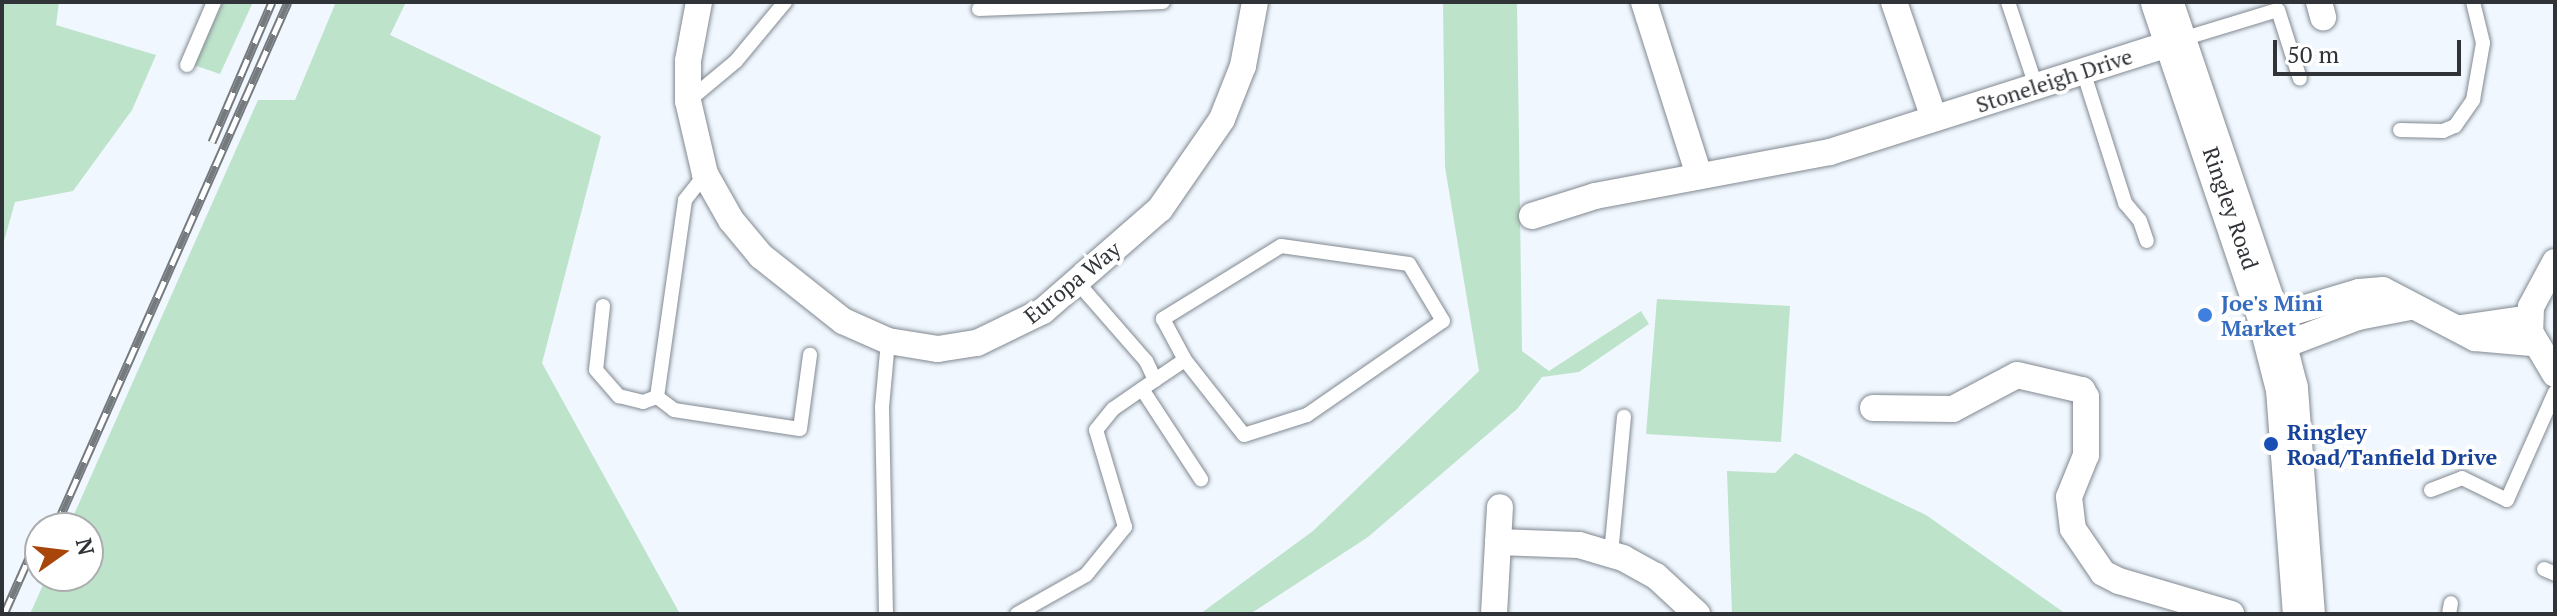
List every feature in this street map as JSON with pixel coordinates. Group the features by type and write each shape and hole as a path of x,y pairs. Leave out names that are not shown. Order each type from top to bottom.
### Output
{"main road":[{"name":"Ringley Road","path":"2162,2 2272,334 2294,442 2304,614"}],"street":[{"name":"Europa Way","path":"699,2 688,61 688,101 705,174 731,220 761,256 843,321 888,341 938,349 977,343 1043,311 1160,209 1189,174 1222,119 1243,66 1255,2"},
{"path":"1644,2 1699,175"},
{"path":"1894,2 1934,118"},
{"name":"Stoneleigh Drive","path":"1532,216 1699,175 1830,152 2174,42"},
{"path":"2555,262 2531,330 2555,374"},
{"path":"2272,334 2359,292 2383,290 2410,307 2461,328 2475,338 2531,330"},
{"path":"1873,408 1953,409 2017,375 2082,390 2086,397 2086,455 2069,497 2073,529 2103,573 2157,604 2231,614"},
{"path":"1494,614 1500,507"},
{"path":"1498,542 1579,545 1611,554 1656,576 1697,614"}],"lane":[{"path":"187,65 214,2"},
{"path":"688,101 736,61 785,2"},
{"path":"979,9 1163,2"},
{"path":"2008,2 2036,86"},
{"path":"2400,130 2443,131 2455,126 2473,100 2483,62 2473,2"},
{"path":"2174,42 2278,10 2300,79"},
{"path":"2083,71 2125,203 2140,221 2147,241"},
{"path":"657,397 685,200 705,174"},
{"path":"1281,246 1409,264 1443,321 1307,415 1244,435 1185,360 1163,319 1281,246"},
{"path":"1077,282 1146,361 1155,380"},
{"path":"603,306 596,370 619,396 643,402 657,397"},
{"path":"886,614 882,407 888,341"},
{"path":"657,397 674,410 800,429 810,355"},
{"path":"1017,614 1086,575 1125,527 1096,430 1113,409 1185,360"},
{"path":"1142,389 1201,479"},
{"path":"2431,490 2462,478 2507,500 2555,392"},
{"path":"1611,554 1624,417"}],"green space":[{"path":"2,2 59,2 56,25 156,55 132,110 73,191 15,202 2,248"},
{"path":"223,2 253,2 220,74 194,65"},
{"path":"336,2 406,2 390,35 601,136 542,363 680,614 30,614 40,592 104,592 104,512 75,512 258,100 295,100"},
{"path":"1443,2 1517,2 1522,351 1549,371 1641,311 1649,324 1579,372 1542,377 1517,409 1368,537 1250,614 1200,614 1313,531 1479,371 1445,167"},
{"path":"1657,299 1790,306 1781,442 1646,434"},
{"path":"1795,453 1926,515 2066,614 1732,614 1727,471 1775,473"}],"railway":[{"path":"212,142 272,2"},
{"path":"62,512 288,2"},
{"path":"4,614 24,569"}],"place":[{"name":"Joe's Mini Market","path":"2205,315"},
{"name":"Ringley Road/Tanfield Drive","path":"2271,444"}]}
